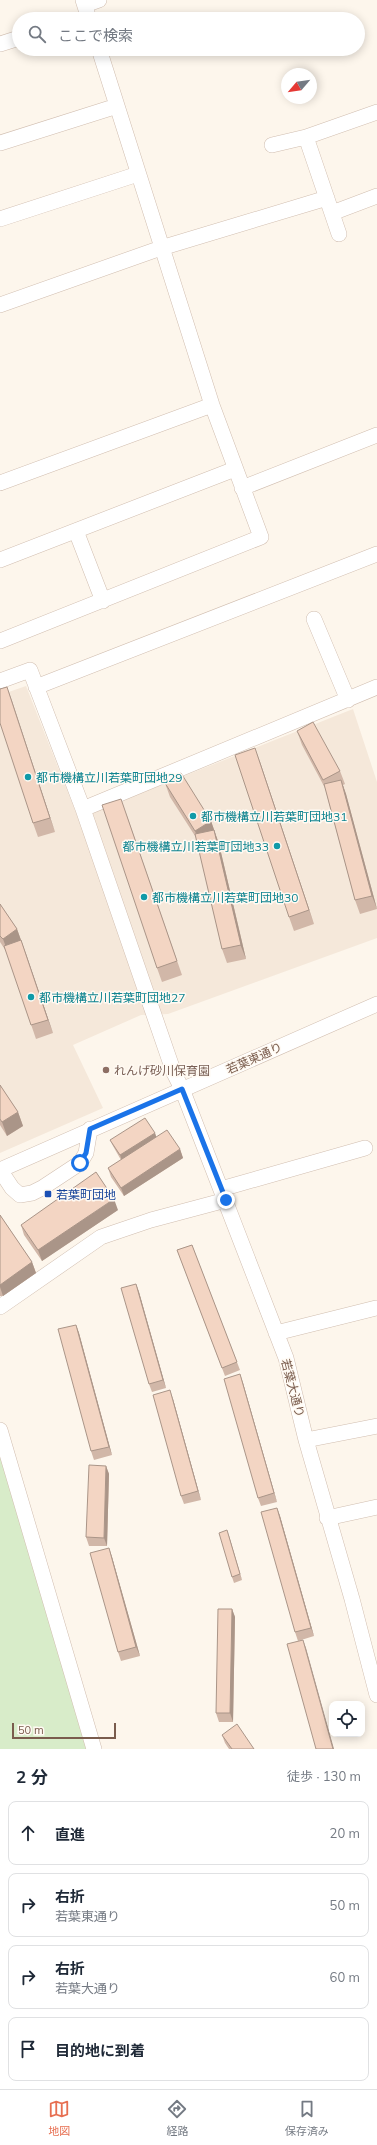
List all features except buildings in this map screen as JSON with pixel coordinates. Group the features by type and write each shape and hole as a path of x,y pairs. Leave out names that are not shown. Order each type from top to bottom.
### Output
{"street":[{"path":"0,44 12,40"},
{"path":"0,640 103,601 261,537 212,404 161,248 101,56"},
{"path":"0,142 117,106"},
{"path":"272,145 306,137 377,112"},
{"path":"306,137 339,234"},
{"path":"0,219 138,174"},
{"path":"332,213 377,196"},
{"path":"0,305 161,248 327,198"},
{"path":"0,483 212,404"},
{"path":"242,488 377,436"},
{"path":"0,560 235,469"},
{"path":"76,531 103,601"},
{"path":"36,687 377,554"},
{"path":"314,619 348,700"},
{"name":"若葉大通り","path":"0,681 30,670 82,809 174,1072 182,1089 286,1358 327,1518 352,1599 377,1695"},
{"path":"82,809 377,687"},
{"name":"若葉東通り","path":"0,1170 90,1129 377,1004"},
{"path":"0,1170 12,1188 20,1195 32,1193 80,1163 86,1153 90,1129"},
{"path":"0,1307 101,1237 365,1148"},
{"path":"276,1333 376,1308"},
{"path":"306,1440 377,1426"},
{"path":"0,1430 94,1749"},
{"path":"327,1518 377,1507"}],"shaded area":[{"path":"26,686 78,818 353,709 377,782 377,938 168,1014 141,1015 73,1045 103,1108 0,1153 0,695"}],"green space":[{"path":"0,1442 91,1749 0,1749"}],"place":[{"name":"都市機構立川若葉町団地29","path":"28,777"},
{"name":"都市機構立川若葉町団地31","path":"193,816"},
{"name":"都市機構立川若葉町団地33","path":"277,846"},
{"name":"都市機構立川若葉町団地30","path":"144,897"},
{"name":"都市機構立川若葉町団地27","path":"31,997"},
{"name":"れんげ砂川保育園","path":"106,1070"},
{"name":"若葉町団地","path":"48,1194"}],"route":[{"path":"80,1163 86,1153 90,1129 182,1089 226,1200"}]}
